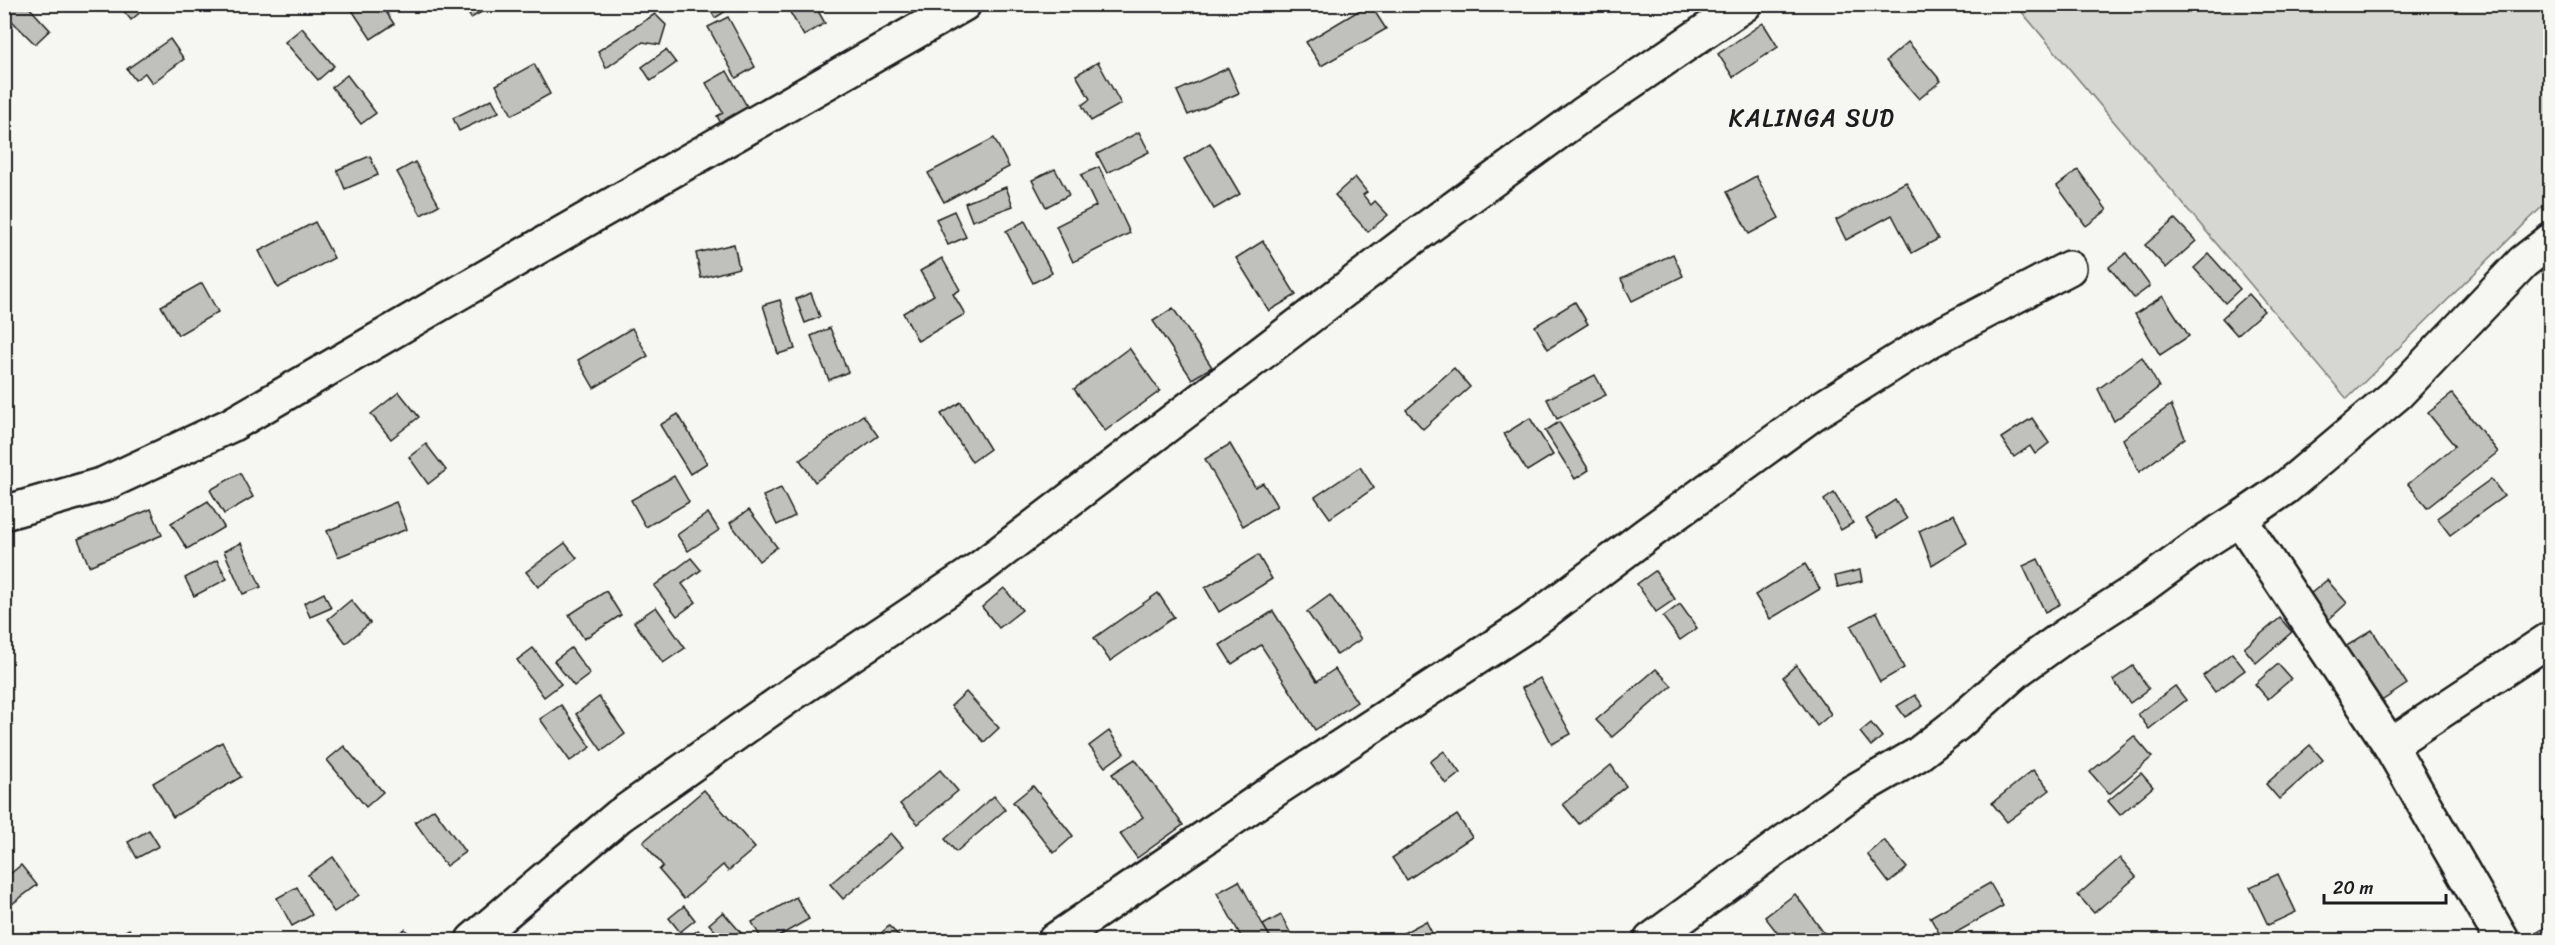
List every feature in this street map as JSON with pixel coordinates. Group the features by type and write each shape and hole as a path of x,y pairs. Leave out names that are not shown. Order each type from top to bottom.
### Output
{"street":[{"path":"4,513 104,484 231,425 964,4"},
{"path":"473,940 620,816 792,694 980,568 1410,240 1582,115 1745,4"},
{"path":"1651,940 1851,793 1917,755 1957,724 2019,669 2065,636 2143,586 2284,488 2398,393 2523,262 2550,241"},
{"path":"1055,940 1279,787 1530,623 1646,534 1814,413 1929,341 2069,268"},
{"path":"2240,519 2390,745 2502,940"},
{"path":"2390,745 2550,639"}],"shaded area":[{"path":"2016,5 2550,5 2550,199 2347,399"}],"building":[{"path":"4,4 26,4 50,30 35,44 4,13"},
{"path":"118,4 148,4 149,5 131,20"},
{"path":"348,4 381,4 394,24 371,39"},
{"path":"463,4 493,4 494,5 471,18"},
{"path":"707,4 737,4 715,18"},
{"path":"785,4 814,4 825,23 804,36"},
{"path":"1370,4 1386,29 1321,66 1306,42"},
{"path":"655,14 666,25 660,45 643,42 606,68 598,51"},
{"path":"728,17 755,67 736,78 708,27"},
{"path":"1763,23 1778,47 1733,77 1718,54"},
{"path":"302,28 334,66 318,80 285,42"},
{"path":"170,39 184,59 152,83 145,73 135,80 127,69"},
{"path":"1908,42 1941,81 1919,99 1886,61"},
{"path":"666,50 676,63 651,81 642,67"},
{"path":"1098,62 1121,104 1091,121 1082,105 1090,99 1076,75"},
{"path":"534,64 550,94 512,115 496,85"},
{"path":"1228,68 1239,93 1188,115 1177,91"},
{"path":"727,71 753,117 726,132 717,116 723,113 706,83"},
{"path":"347,75 376,113 361,124 332,87"},
{"path":"492,99 499,112 459,131 453,118"},
{"path":"1139,132 1149,152 1107,173 1097,154"},
{"path":"994,138 1009,167 944,202 928,173"},
{"path":"1210,143 1240,194 1214,209 1184,159"},
{"path":"370,156 378,175 345,189 337,170"},
{"path":"415,162 439,205 421,215 397,172"},
{"path":"1099,167 1130,233 1073,262 1056,226 1096,206 1081,175"},
{"path":"1055,169 1069,195 1046,207 1032,180"},
{"path":"2078,170 2107,210 2086,226 2057,186"},
{"path":"1756,176 1779,218 1749,234 1727,192"},
{"path":"1355,177 1367,192 1363,195 1371,205 1375,201 1388,215 1368,232 1335,195"},
{"path":"1906,182 1938,239 1912,253 1892,215 1846,240 1836,220"},
{"path":"1006,187 1013,206 972,221 965,203"},
{"path":"954,211 966,237 948,245 936,219"},
{"path":"2175,219 2196,241 2166,268 2145,245"},
{"path":"1025,221 1052,273 1033,283 1006,231"},
{"path":"315,222 334,258 278,288 259,251"},
{"path":"1263,241 1296,295 1269,311 1236,258"},
{"path":"734,244 739,268 701,278 696,253"},
{"path":"2126,253 2150,286 2134,298 2109,267"},
{"path":"1673,254 1683,276 1632,301 1621,279"},
{"path":"2209,254 2240,289 2225,303 2194,268"},
{"path":"942,258 960,290 953,294 965,314 918,341 903,313 934,295 920,271"},
{"path":"202,283 218,312 178,335 161,306"},
{"path":"811,293 820,317 805,323 796,299"},
{"path":"2249,294 2264,311 2237,335 2222,318"},
{"path":"2163,296 2189,336 2160,355 2135,314"},
{"path":"780,300 795,349 778,354 763,305"},
{"path":"1575,302 1588,324 1548,349 1535,326"},
{"path":"1173,308 1212,367 1192,379 1153,321"},
{"path":"632,328 648,356 594,388 578,360"},
{"path":"830,328 848,372 829,380 811,336"},
{"path":"1129,348 1160,391 1105,431 1074,389"},
{"path":"2142,357 2159,387 2114,421 2098,389"},
{"path":"1454,368 1470,387 1423,429 1406,410"},
{"path":"1595,375 1606,395 1557,419 1547,399"},
{"path":"399,392 419,417 391,439 371,414"},
{"path":"2452,394 2498,452 2427,508 2408,484 2455,446 2428,413"},
{"path":"961,402 990,449 972,462 941,414"},
{"path":"2171,405 2185,438 2139,472 2123,439"},
{"path":"678,414 707,463 690,474 660,425"},
{"path":"863,415 878,436 815,482 800,460"},
{"path":"1530,418 1553,455 1527,471 1504,434"},
{"path":"2032,418 2049,443 2035,454 2030,446 2014,457 2001,438"},
{"path":"1559,422 1589,470 1575,479 1545,431"},
{"path":"426,444 446,470 428,484 409,457"},
{"path":"1230,444 1255,487 1263,483 1277,506 1243,526 1205,459"},
{"path":"1360,467 1374,488 1330,518 1315,497"},
{"path":"240,473 253,497 224,514 210,490"},
{"path":"674,476 689,502 646,527 631,500"},
{"path":"2491,479 2504,496 2450,535 2437,518"},
{"path":"781,488 795,516 777,525 763,496"},
{"path":"1834,493 1853,523 1841,530 1824,500"},
{"path":"1895,500 1907,519 1878,537 1866,519"},
{"path":"208,501 224,527 187,549 171,523"},
{"path":"396,502 407,529 338,557 327,531"},
{"path":"151,509 162,535 89,566 78,539"},
{"path":"749,510 777,547 759,561 730,523"},
{"path":"708,513 719,530 688,551 677,535"},
{"path":"1954,514 1967,543 1932,565 1919,531"},
{"path":"241,543 261,587 243,594 224,551"},
{"path":"565,543 577,558 538,587 526,572"},
{"path":"1258,555 1272,579 1219,612 1205,588"},
{"path":"691,558 701,570 682,584 696,602 677,616 654,586"},
{"path":"2038,559 2060,604 2045,612 2023,566"},
{"path":"217,560 227,579 194,596 185,578"},
{"path":"1805,564 1820,589 1770,619 1755,595"},
{"path":"1860,570 1862,581 1838,587 1835,576"},
{"path":"1655,571 1675,599 1656,612 1637,584"},
{"path":"2327,580 2347,603 2325,623 2304,599"},
{"path":"1004,588 1022,610 999,628 982,607"},
{"path":"606,591 621,615 584,639 569,615"},
{"path":"324,593 331,608 310,617 304,603"},
{"path":"1158,593 1174,617 1110,661 1094,638"},
{"path":"1330,595 1361,639 1337,655 1307,612"},
{"path":"351,600 370,623 346,643 328,619"},
{"path":"1680,604 1697,628 1680,640 1663,617"},
{"path":"656,607 685,648 663,663 634,622"},
{"path":"1273,611 1317,681 1335,669 1357,702 1315,730 1261,645 1232,664 1220,645"},
{"path":"1877,612 1904,668 1880,682 1851,626"},
{"path":"2280,618 2292,632 2256,663 2244,648"},
{"path":"2372,630 2407,684 2380,702 2345,647"},
{"path":"533,648 561,684 544,697 517,660"},
{"path":"571,648 590,674 574,686 554,661"},
{"path":"2232,653 2245,670 2215,692 2203,676"},
{"path":"2278,664 2291,679 2268,699 2255,684"},
{"path":"1796,665 1831,714 1817,726 1783,677"},
{"path":"2133,666 2149,689 2130,703 2113,680"},
{"path":"1656,669 1672,686 1612,737 1596,720"},
{"path":"1540,678 1571,734 1552,744 1522,688"},
{"path":"2175,686 2186,700 2149,729 2138,714"},
{"path":"966,692 999,728 984,742 951,706"},
{"path":"1915,695 1923,706 1905,717 1897,706"},
{"path":"599,697 625,734 602,751 576,714"},
{"path":"561,705 591,747 570,761 540,719"},
{"path":"1871,723 1882,737 1871,746 1860,732"},
{"path":"1109,731 1124,753 1105,767 1089,746"},
{"path":"2134,736 2152,757 2109,794 2090,772"},
{"path":"222,742 241,777 173,817 153,783"},
{"path":"2310,745 2323,760 2279,799 2266,784"},
{"path":"344,746 383,792 366,807 327,760"},
{"path":"1444,751 1460,773 1446,784 1430,762"},
{"path":"1135,759 1183,825 1137,858 1120,834 1143,817 1112,774"},
{"path":"1611,765 1626,786 1579,824 1563,804"},
{"path":"940,770 958,791 918,824 900,804"},
{"path":"2033,770 2050,790 2007,822 1992,803"},
{"path":"2141,773 2153,787 2120,815 2108,801"},
{"path":"1033,786 1073,836 1054,853 1013,802"},
{"path":"704,790 755,848 728,871 723,865 684,899 659,870 663,866 643,842"},
{"path":"994,796 1005,810 956,852 945,839"},
{"path":"434,809 465,852 446,866 415,822"},
{"path":"2550,813 2550,828 2543,818"},
{"path":"1457,815 1472,837 1407,880 1392,858"},
{"path":"149,830 159,846 137,858 128,842"},
{"path":"891,833 903,847 843,899 830,884"},
{"path":"1884,840 1907,868 1889,883 1867,854"},
{"path":"333,857 359,895 334,912 308,875"},
{"path":"2120,858 2136,877 2094,913 2078,895"},
{"path":"21,865 37,885 4,910 4,879"},
{"path":"2278,874 2296,912 2268,925 2250,887"},
{"path":"1239,881 1272,940 1243,940 1217,893"},
{"path":"1990,883 2003,906 1943,940 1930,917"},
{"path":"297,887 312,915 292,926 277,898"},
{"path":"1795,894 1824,933 1814,940 1783,940 1765,917"},
{"path":"796,897 809,919 772,940 762,940 752,922"},
{"path":"684,906 695,920 680,932 669,918"},
{"path":"723,912 742,934 734,940 723,940 709,924"},
{"path":"1281,915 1294,940 1272,940 1263,925"},
{"path":"1426,921 1435,939 1392,939"},
{"path":"2550,924 2550,940 2526,940"},
{"path":"889,926 903,940 880,940 877,937"},
{"path":"129,929 136,940 117,940 115,937"},
{"path":"405,929 413,940 389,940"},
{"path":"698,930 707,940 686,940"}],"district":[{"name":"KALINGA SUD","path":"1812,118"}]}
